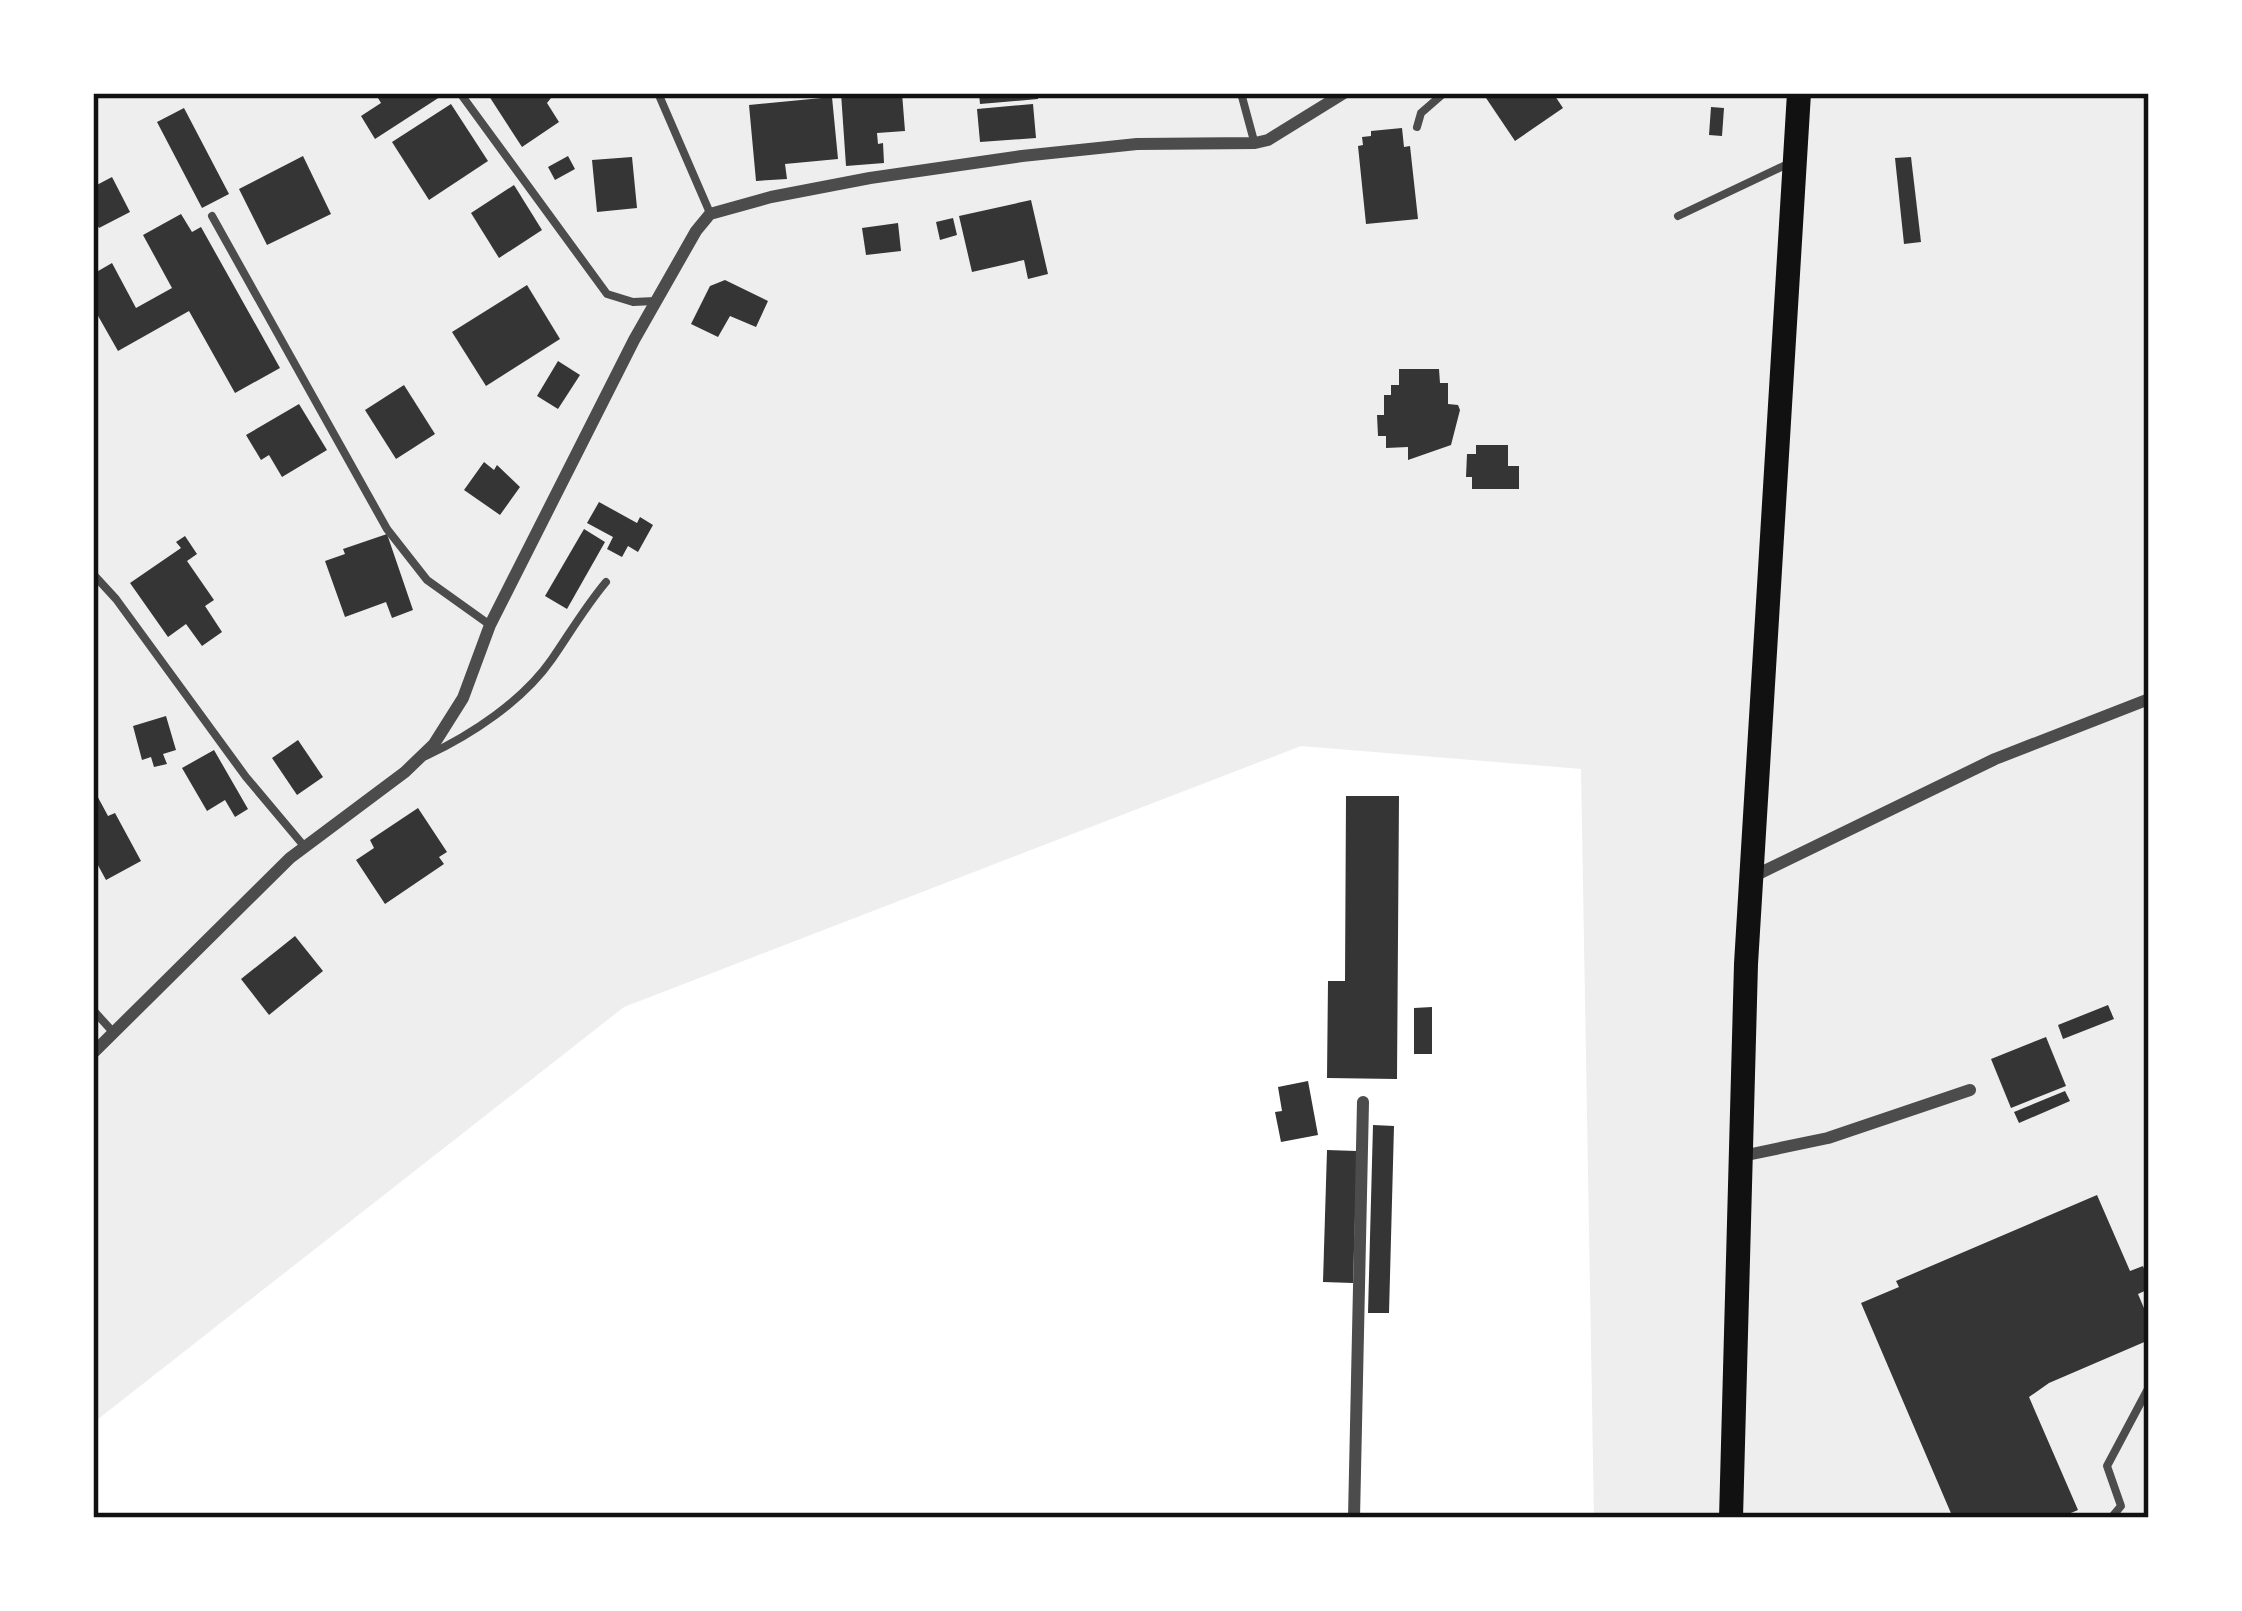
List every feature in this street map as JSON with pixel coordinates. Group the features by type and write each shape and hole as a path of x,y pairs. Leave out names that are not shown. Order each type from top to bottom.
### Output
{"main road":[{"path":"1731,1518 1746,964 1798,93"}],"street":[{"path":"93,1053 305,847 434,744 463,698 490,625 655,301 710,214 870,178 1022,156 1137,144 1255,143 1268,140 1344,93"},
{"path":"1753,876 1995,759 2149,699"},
{"path":"1740,1156 1828,1138 1970,1090"},
{"path":"1354,1518 1364,1102"}],"lane":[{"path":"460,93 607,294 633,302 655,301"},
{"path":"658,93 710,214"},
{"path":"1240,93 1255,143"},
{"path":"1417,127 1421,113 1444,93"},
{"path":"1678,216 1793,162"},
{"path":"212,216 387,529 427,580 490,625"},
{"path":"93,574 256,790 305,847"},
{"path":"419,759 480,728 550,663 578,616 606,582"},
{"path":"93,1010 113,1032"},
{"path":"2111,1518 2122,1505 2107,1466 2149,1387"}],"shaded area":[{"path":"93,93 2149,93 2149,1518 1594,1518 1581,769 1301,746 624,1007 93,1423"}],"building":[{"path":"375,93 446,93 375,139 361,116 381,103"},
{"path":"487,93 555,93 547,103 559,122 522,147"},
{"path":"841,93 902,93 905,131 877,133 884,163 846,166"},
{"path":"979,93 1038,93 1038,99 980,104"},
{"path":"1487,93 1553,93 1563,108 1515,141"},
{"path":"832,97 838,159 785,164 787,179 756,181 749,105"},
{"path":"451,104 488,161 429,200 392,142"},
{"path":"1033,104 1036,138 980,142 977,109"},
{"path":"1711,107 1724,108 1722,136 1709,135"},
{"path":"184,108 229,194 202,208 157,122"},
{"path":"1402,128 1404,147 1410,146 1418,219 1366,224 1358,146 1371,131"},
{"path":"303,156 331,214 267,245 239,189"},
{"path":"568,156 575,169 555,180 548,167"},
{"path":"632,157 637,208 597,212 592,160"},
{"path":"1911,157 1921,242 1904,244 1895,158"},
{"path":"112,177 130,212 99,228 93,217 93,187"},
{"path":"514,185 542,230 499,258 471,213"},
{"path":"1031,200 1048,274 1028,279 1024,260 972,272 959,216"},
{"path":"181,214 192,232 201,227 280,368 235,393 189,311 118,351 93,307 93,274 112,263 136,308 172,288 143,235"},
{"path":"953,218 957,235 940,240 936,222"},
{"path":"898,223 901,251 866,255 862,228"},
{"path":"725,280 768,301 756,327 730,316 718,337 691,324 710,286"},
{"path":"527,285 560,339 486,386 452,332"},
{"path":"558,361 580,375 558,409 537,396"},
{"path":"1399,369 1439,369 1440,383 1448,383 1448,404 1460,410 1451,445 1408,460 1408,447 1386,448 1386,436 1378,436 1377,415 1384,415 1384,395 1391,395 1391,385 1399,385"},
{"path":"404,385 435,434 396,459 365,410"},
{"path":"299,404 327,450 282,477 269,455 261,460 246,435"},
{"path":"1476,445 1508,445 1508,466 1519,466 1519,489 1472,489 1472,477 1466,477 1467,454 1476,454"},
{"path":"484,462 494,470 497,465 520,487 500,515 464,490"},
{"path":"599,502 637,523 640,517 653,525 638,552 628,546 622,557 607,549 613,537 587,523"},
{"path":"584,529 605,542 567,609 545,596"},
{"path":"387,534 413,610 392,618 386,602 345,617 325,561 345,554 343,549"},
{"path":"185,536 197,554 187,561 214,600 205,606 222,632 202,646 186,624 168,637 130,583 181,548 176,542"},
{"path":"166,716 176,750 163,754 167,764 154,767 151,757 142,760 133,726"},
{"path":"298,740 323,777 297,795 272,758"},
{"path":"214,750 248,809 235,817 225,800 207,811 182,768"},
{"path":"93,788 108,816 115,813 141,861 106,880 93,856"},
{"path":"1346,796 1399,796 1397,1079 1327,1078 1328,981 1345,981"},
{"path":"418,808 447,852 439,857 444,864 385,904 356,860 374,848 370,840"},
{"path":"295,936 323,971 269,1015 241,979"},
{"path":"2108,1005 2114,1019 2063,1039 2058,1025"},
{"path":"1432,1007 1432,1054 1414,1054 1414,1008"},
{"path":"2046,1037 2066,1086 2011,1108 1991,1059"},
{"path":"1308,1081 1318,1135 1281,1142 1275,1112 1282,1111 1278,1087"},
{"path":"2065,1091 2070,1101 2019,1123 2014,1112"},
{"path":"1373,1125 1394,1126 1389,1313 1368,1313"},
{"path":"1327,1150 1357,1151 1353,1283 1323,1282"},
{"path":"2097,1195 2130,1271 2143,1266 2149,1282 2149,1289 2138,1294 2149,1320 2149,1340 2049,1383 2029,1397 2078,1510 2059,1518 1953,1518 1861,1303 1899,1287 1896,1281"}]}
